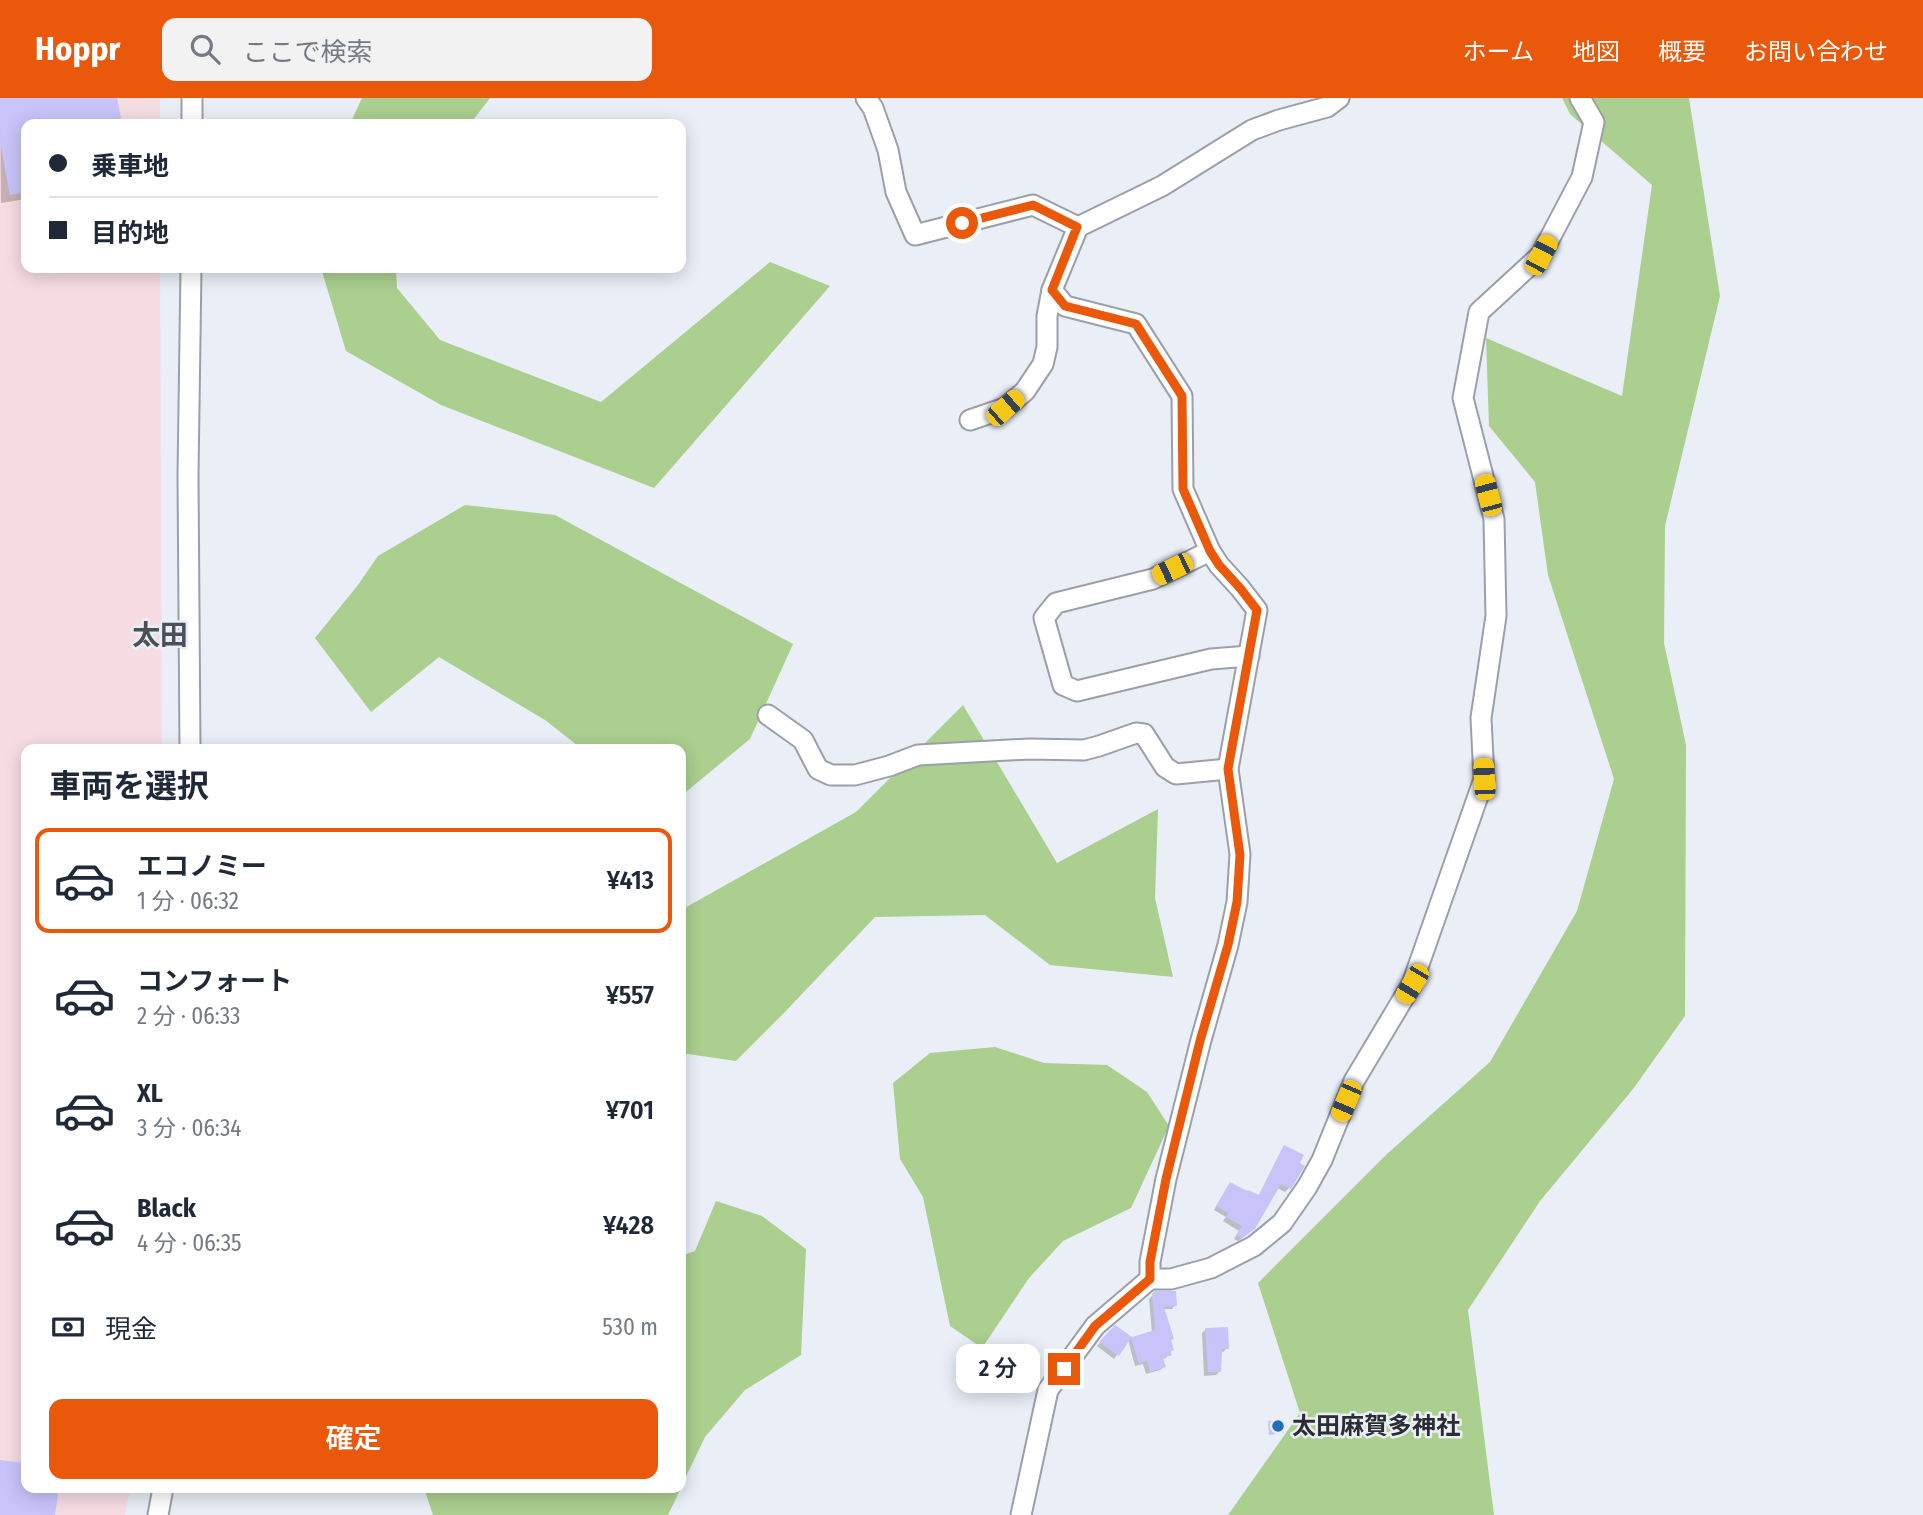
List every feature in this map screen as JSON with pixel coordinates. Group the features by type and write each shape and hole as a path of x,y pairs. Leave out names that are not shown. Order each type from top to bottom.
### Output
{"street":[{"path":"192,98 192,119"},
{"path":"866,98 873,108 888,150 896,192 915,235 1033,205 1077,227"},
{"path":"970,420 1005,408 1025,391 1043,364 1052,290 1077,227 1162,186 1251,130 1327,107 1339,98"},
{"path":"1021,1515 1048,1390 1095,1326 1150,1279 1171,1279 1211,1268 1254,1246 1282,1223 1322,1160 1354,1081 1412,984 1484,779 1481,718 1496,616 1494,519 1462,398 1479,312 1541,255 1582,177 1594,121 1580,98"},
{"path":"190,744 188,463 191,273"},
{"path":"1052,290 1065,306 1136,324 1182,396 1183,489 1210,551 1257,610 1228,769 1240,855 1237,902 1166,1179 1150,1262 1150,1279"},
{"path":"1210,551 1153,579 1056,603 1044,618 1063,685 1077,691 1211,659 1249,656"},
{"path":"768,715 803,740 818,769 831,775 855,775 918,755 1084,750 1136,733 1144,734 1165,767 1176,774 1228,769"},
{"path":"158,1515 162,1493"}],"shaded area":[{"path":"0,98 160,98 160,119 21,119 21,273 160,273 162,744 21,744 21,1493 129,1493 125,1515 0,1515"}],"green space":[{"path":"362,98 490,98 474,119 352,119"},
{"path":"1562,98 1689,98 1720,296 1665,526 1664,643 1686,745 1685,1016 1633,1089 1540,1201 1468,1310 1494,1515 1228,1515 1300,1413 1258,1283 1387,1154 1490,1062 1577,911 1614,779 1548,575 1535,482 1489,426 1486,338 1622,396 1652,185 1570,114"},
{"path":"770,262 830,286 654,488 441,405 346,351 323,273 396,273 397,288 440,340 601,402"},
{"path":"465,505 555,515 793,644 750,739 686,792 686,744 576,744 545,720 439,657 371,712 315,638 378,556"},
{"path":"963,705 1057,863 1158,809 1155,898 1173,977 1050,965 985,915 875,917 736,1061 686,1054 686,907 856,812"},
{"path":"995,1047 1044,1063 1107,1065 1147,1092 1169,1126 1131,1208 1063,1241 1029,1278 982,1348 950,1326 923,1197 900,1159 893,1083 930,1053"},
{"path":"716,1201 762,1216 806,1249 801,1355 745,1390 705,1437 686,1477 686,1254 695,1251"},
{"path":"426,1493 679,1493 668,1515 433,1515"}],"building":[{"path":"0,98 117,98 121,119 21,119 21,193 10,195 0,142"},
{"path":"1284,1145 1304,1155 1300,1163 1305,1166 1291,1189 1281,1184 1255,1229 1242,1238 1236,1235 1242,1226 1226,1217 1228,1213 1216,1206 1230,1182 1259,1195"},
{"path":"1155,1291 1176,1291 1177,1306 1164,1307 1174,1339 1171,1340 1174,1350 1170,1351 1172,1355 1163,1358 1166,1367 1150,1372 1147,1361 1139,1364 1131,1338 1119,1356 1099,1342 1115,1325 1132,1337 1155,1330 1152,1294"},
{"path":"1228,1327 1229,1349 1222,1349 1221,1372 1208,1372 1205,1328"},
{"path":"1282,1419 1284,1433 1269,1435 1268,1421"},
{"path":"0,1460 21,1462 21,1493 58,1493 55,1515 0,1515"}],"place":[{"name":"太田麻賀多神社","path":"1278,1426"}],"district":[{"name":"太田","path":"160,635"}],"route":[{"path":"962,223 1033,205 1077,227 1052,290 1065,306 1136,324 1182,396 1183,489 1210,551 1257,610 1228,769 1240,855 1237,902 1166,1179 1150,1262 1150,1279 1095,1326 1064,1369"}]}
